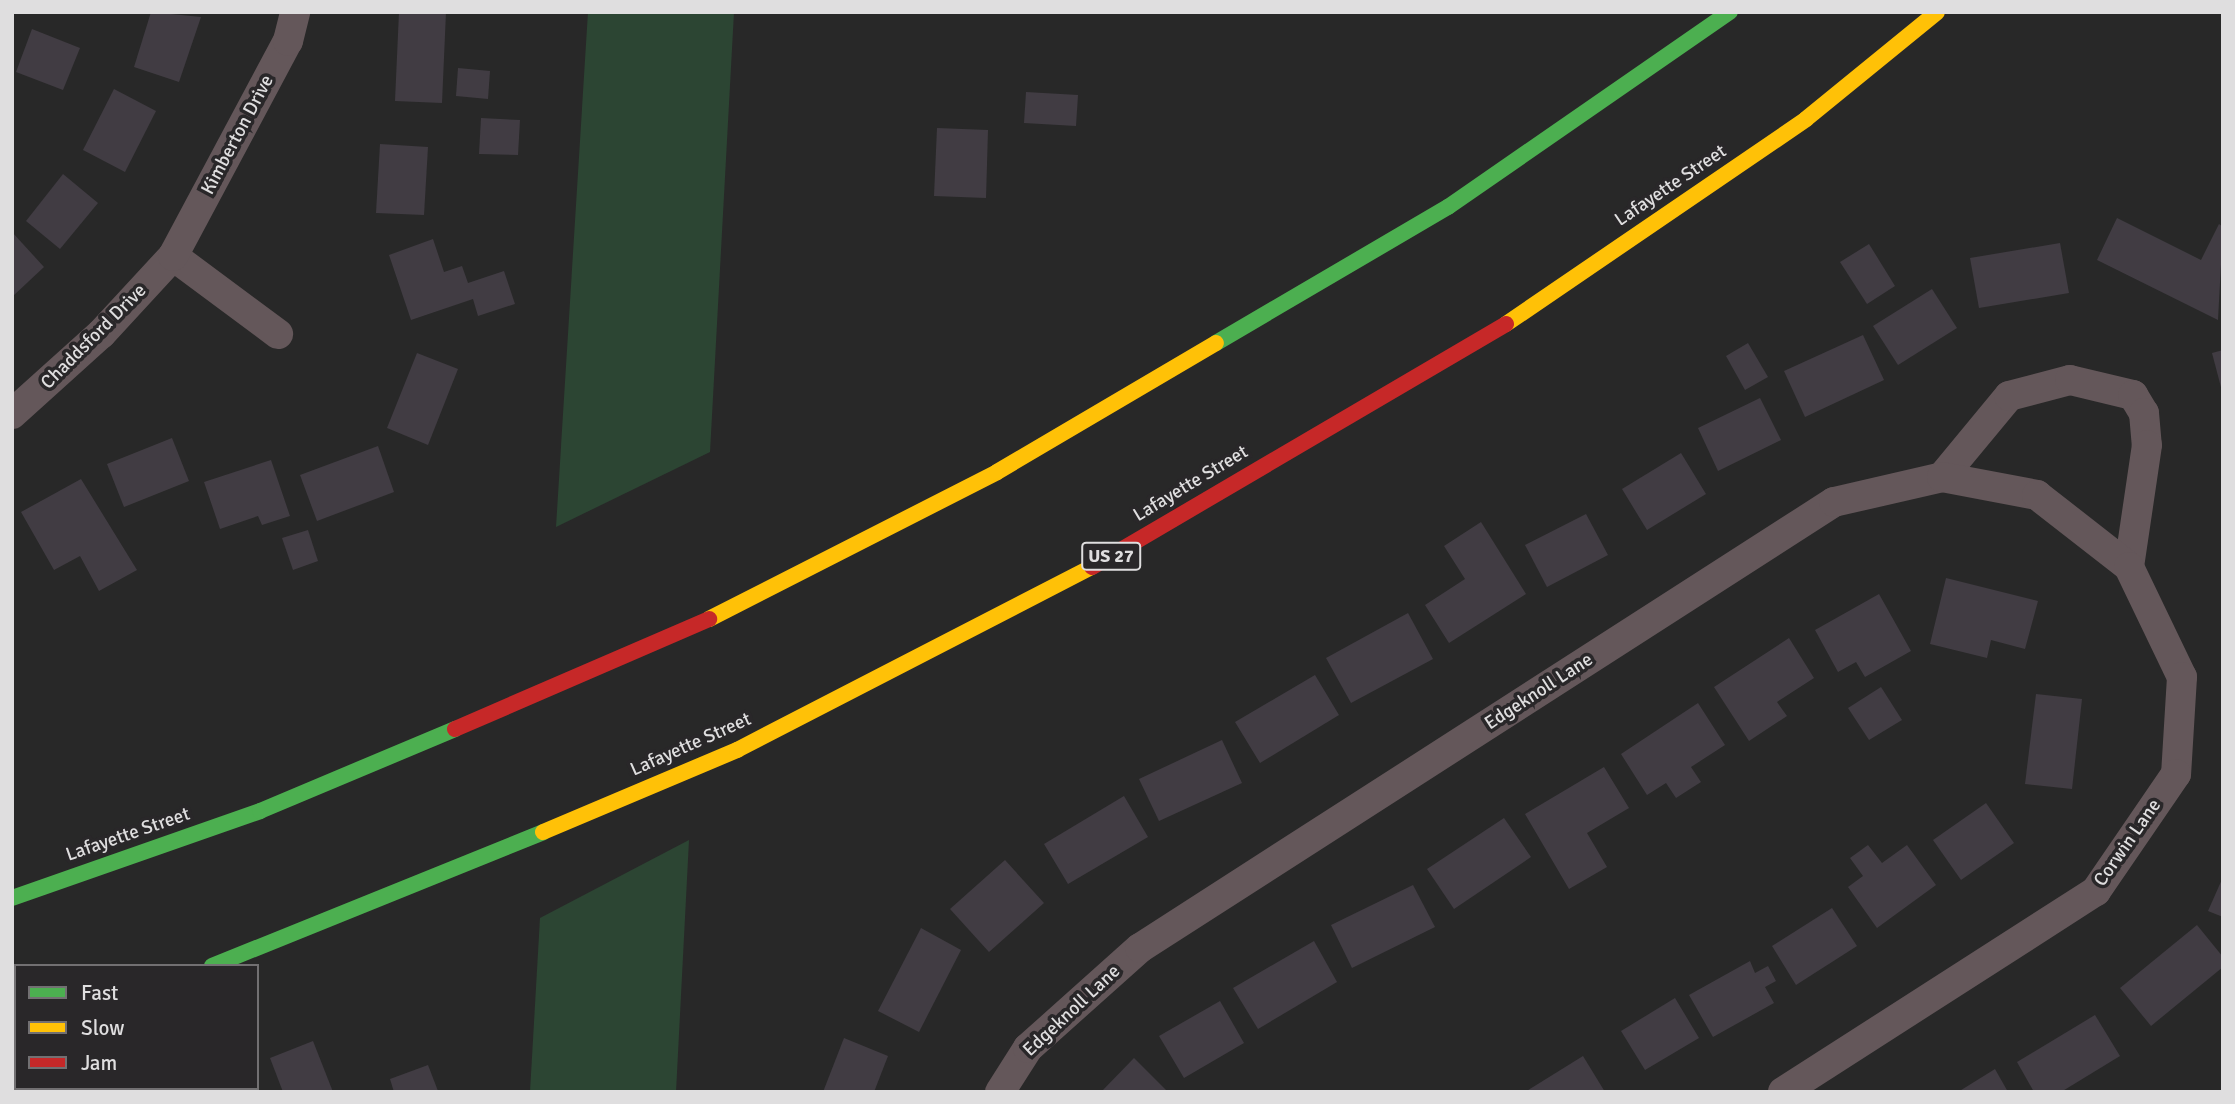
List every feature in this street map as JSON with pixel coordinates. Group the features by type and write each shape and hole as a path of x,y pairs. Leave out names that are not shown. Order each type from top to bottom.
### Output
{"highway":[{"name":"Lafayette Street","path":"12,898 260,811 683,632 997,472 1448,207 1730,12"},
{"name":"Lafayette Street","path":"218,964 307,932 737,750 1060,586 1517,317 1806,118 1937,12"}],"street":[{"name":"Kimberton Drive","path":"173,256 288,41 295,12"},
{"path":"173,256 278,334"},
{"name":"Chaddsford Drive","path":"12,414 101,334 173,256"},
{"path":"1942,477 2009,396 2070,380 2133,395 2144,413 2147,445 2129,567"},
{"name":"Edgeknoll Lane","path":"1000,1092 1028,1048 1140,948 1834,502 1942,477 2037,495 2129,567"},
{"name":"Corwin Lane","path":"1783,1092 2096,891 2176,774 2182,677 2129,567"}],"green space":[{"path":"588,12 734,12 710,452 556,527"},
{"path":"689,840 676,1092 530,1092 540,918"}],"building":[{"path":"151,12 201,17 179,82 134,67"},
{"path":"399,12 446,12 442,103 395,101"},
{"path":"32,29 80,48 63,90 16,72"},
{"path":"458,68 490,71 488,99 456,96"},
{"path":"114,89 156,111 125,172 83,150"},
{"path":"1026,92 1078,95 1076,126 1024,123"},
{"path":"481,118 520,120 518,155 479,154"},
{"path":"937,128 988,130 986,198 934,196"},
{"path":"380,144 428,147 424,215 376,213"},
{"path":"63,174 98,203 60,249 26,221"},
{"path":"2117,218 2201,260 2219,224 2223,227 2218,320 2097,260"},
{"path":"12,232 44,267 12,297"},
{"path":"433,239 444,272 462,266 468,283 504,271 515,304 478,316 473,299 411,320 389,255"},
{"path":"2060,243 2069,293 1979,308 1970,258"},
{"path":"1869,244 1895,286 1867,304 1840,262"},
{"path":"1932,289 1957,328 1898,365 1873,326"},
{"path":"1863,335 1884,380 1805,417 1784,371"},
{"path":"1748,343 1768,377 1745,390 1726,356"},
{"path":"2223,350 2223,391 2222,391 2212,353"},
{"path":"417,353 458,369 428,445 387,428"},
{"path":"1760,398 1781,440 1718,471 1698,428"},
{"path":"172,438 189,481 124,507 107,464"},
{"path":"378,446 394,492 317,521 300,475"},
{"path":"1681,453 1706,494 1647,530 1622,489"},
{"path":"271,460 290,516 262,525 258,516 220,529 204,482"},
{"path":"81,479 137,570 99,591 80,556 54,570 21,512"},
{"path":"1586,514 1608,555 1547,587 1525,545"},
{"path":"1481,522 1526,594 1449,643 1425,605 1465,579 1444,546"},
{"path":"308,530 318,561 293,570 282,538"},
{"path":"1946,578 2038,601 2025,649 1991,640 1987,658 1930,644"},
{"path":"1879,594 1911,651 1865,677 1856,662 1838,672 1815,630"},
{"path":"1408,613 1433,659 1351,703 1326,658"},
{"path":"1789,638 1814,678 1777,702 1787,716 1749,741 1714,687"},
{"path":"1315,675 1339,715 1260,763 1235,722"},
{"path":"1881,687 1902,720 1869,740 1848,708"},
{"path":"2036,694 2082,699 2072,789 2025,784"},
{"path":"1698,703 1725,745 1691,767 1701,782 1676,798 1666,783 1647,795 1621,754"},
{"path":"1222,740 1242,783 1159,821 1139,779"},
{"path":"1604,767 1629,808 1587,833 1607,867 1569,889 1525,814"},
{"path":"1124,796 1148,837 1068,884 1044,844"},
{"path":"1986,803 2014,843 1961,880 1933,840"},
{"path":"1504,818 1531,857 1454,909 1427,869"},
{"path":"1868,845 1882,863 1907,845 1936,885 1877,928 1848,887 1863,876 1850,858"},
{"path":"1005,860 1044,903 989,952 950,909"},
{"path":"2223,877 2223,917 2208,911"},
{"path":"1413,885 1435,927 1352,968 1331,925"},
{"path":"1832,908 1857,946 1796,985 1772,946"},
{"path":"2197,925 2223,957 2223,967 2151,1026 2120,988"},
{"path":"921,928 961,950 919,1032 878,1011"},
{"path":"1314,941 1337,982 1258,1029 1233,988"},
{"path":"1750,961 1755,973 1768,966 1776,981 1765,987 1774,1003 1713,1037 1689,995"},
{"path":"1675,998 1699,1038 1645,1070 1621,1031"},
{"path":"1220,1001 1244,1043 1184,1078 1159,1036"},
{"path":"2095,1015 2120,1056 2061,1092 2034,1092 2017,1062"},
{"path":"844,1038 888,1056 874,1092 823,1092"},
{"path":"313,1041 333,1092 283,1092 270,1058"},
{"path":"1583,1056 1605,1092 1525,1092"},
{"path":"1134,1058 1168,1092 1101,1092"},
{"path":"428,1065 438,1091 394,1092 390,1079"},
{"path":"1995,1069 2008,1092 1958,1092"}],"traffic: fast":[{"path":"1216,343 1448,207 1730,12"},
{"path":"12,898 260,811 455,729"},
{"path":"217,964 543,832"}],"traffic: slow":[{"path":"1506,324 1806,119 1937,12"},
{"path":"709,619 997,472 1216,343"},
{"path":"543,832 737,750 1092,567"}],"traffic: jam":[{"path":"1092,567 1506,324"},
{"path":"455,729 709,619"}]}
